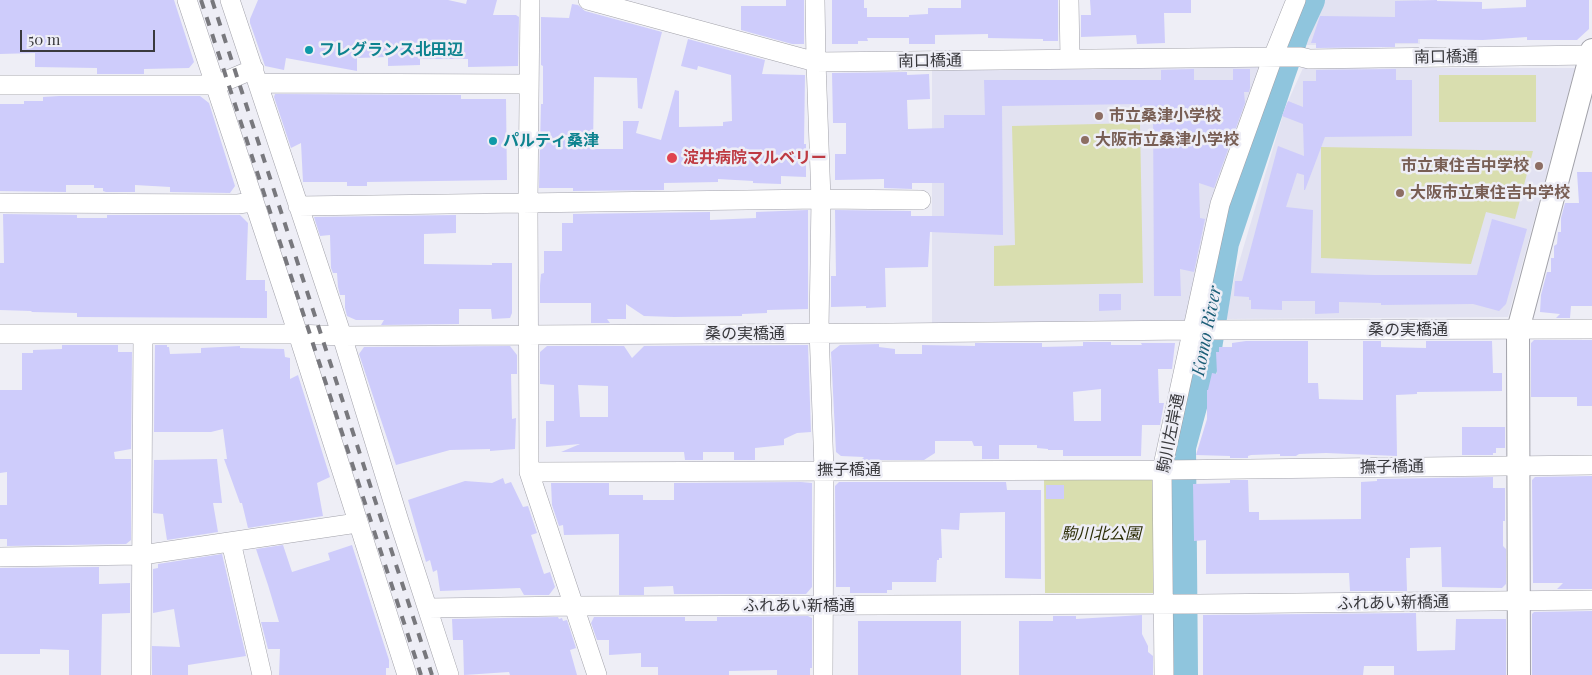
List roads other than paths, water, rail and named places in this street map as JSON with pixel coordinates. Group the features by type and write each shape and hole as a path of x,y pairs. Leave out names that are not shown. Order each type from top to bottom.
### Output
{"street":[{"path":"187,0 298,334 407,675"},
{"path":"230,0 342,336 450,675"},
{"path":"236,18 241,0"},
{"path":"530,0 528,84 529,472 597,675"},
{"name":"南口橋通","path":"588,0 816,62 1276,57 1301,57 1308,59 1592,53"},
{"path":"815,0 821,199 820,334 824,470 823,675"},
{"path":"1069,0 1070,60"},
{"name":"駒川左岸通","path":"1164,675 1166,604 1165,470 1220,204 1296,0"},
{"path":"1519,675 1518,330 1592,53"},
{"path":"0,85 216,85 256,76 528,84"},
{"path":"298,206 821,199 921,200"},
{"path":"0,203 238,204 253,202"},
{"name":"桑の実橋通","path":"0,334 298,334 342,336 1592,329"},
{"path":"141,675 143,334"},
{"name":"撫子橋通","path":"529,472 1165,470 1592,465"},
{"path":"0,557 142,555 357,523"},
{"path":"231,542 262,675"},
{"name":"ふれあい新橋通","path":"428,608 1592,600"}],"waterway":[{"name":"Komo River","path":"1182,675 1180,447 1205,354 1223,243 1294,32 1309,0"}],"railway":[{"path":"201,0 421,675"},
{"path":"212,0 432,675"}],"place":[{"name":"フレグランス北田辺","path":"309,50"},
{"name":"市立桑津小学校","path":"1099,116"},
{"name":"大阪市立桑津小学校","path":"1085,140"},
{"name":"パルティ桑津","path":"493,141"},
{"name":"淀井病院マルベリー","path":"672,158"},
{"name":"市立東住吉中学校","path":"1539,166"},
{"name":"大阪市立東住吉中学校","path":"1400,193"}],"park label":[{"name":"駒川北公園","path":"1101,534"}]}
